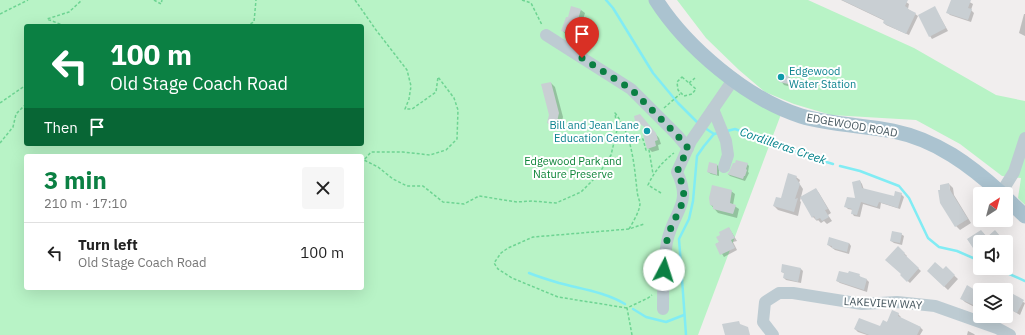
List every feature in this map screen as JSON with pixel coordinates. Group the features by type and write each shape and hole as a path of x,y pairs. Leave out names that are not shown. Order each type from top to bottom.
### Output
{"main road":[{"name":"EDGEWOOD ROAD","path":"656,0 694,46 733,80 766,102 800,116 836,124 893,131 927,141 958,158 993,187"},
{"path":"664,0 694,46"},
{"name":"EDGEWOOD ROAD","path":"1013,205 1025,216"}],"street":[{"path":"546,35 631,89 688,144"},
{"path":"663,309 665,256 670,231 684,196 684,190 677,172 688,144 714,114 733,80"},
{"path":"714,114 726,141 728,155 724,167"},
{"path":"1007,187 1014,172 1025,138"},
{"name":"LAKEVIEW WAY","path":"773,335 763,322 765,302 779,293 793,293 862,304 898,302 935,306 997,328 1010,335"}],"path":[{"path":"0,14 28,0"},
{"path":"60,24 47,19 69,12 82,0"},
{"path":"154,0 161,4 162,0"},
{"path":"250,24 254,22 256,0"},
{"path":"355,0 407,70 411,86 410,99 405,109 412,109 436,92 438,77 454,98 458,110 457,139 446,150 430,155 403,152 371,152 364,160 393,179 407,186 423,186 443,202 464,204 479,196 517,202 532,201 556,203 581,192 598,175 611,155 617,130 615,113 622,121 627,137 635,169 637,192 640,203 629,229"},
{"path":"522,0 530,4 537,13 546,35"},
{"path":"682,77 689,83 696,89 689,96 680,94 677,82 682,77"},
{"path":"689,83 695,78"},
{"path":"0,103 24,86"},
{"path":"662,111 680,94"},
{"path":"0,143 13,127 16,114 24,106"},
{"path":"627,137 636,134 638,140 642,139 646,150 649,150 653,174"},
{"path":"661,194 648,185 653,174 667,158 688,144"},
{"path":"644,224 629,229 533,237 501,252 494,263 498,269 512,278 558,297 627,308 648,298 654,292"},
{"path":"627,308 632,335"}],"green space":[{"name":"Edgewood Park and Nature Preserve","path":"0,0 656,0 677,28 783,109 698,335 0,335"},
{"path":"677,0 808,0 914,48 996,95 1025,101 1025,205 1018,198 1021,178 1002,176 960,144 916,120 831,115 794,104 765,92 739,70 706,38"}],"building":[{"path":"842,0 908,0 905,6 916,13 906,34 883,23 884,20"},
{"path":"951,0 971,0 968,8 972,9 968,20 946,13"},
{"path":"571,6 581,9 578,20 584,22 580,36 561,31 566,17 568,17"},
{"path":"935,6 946,28 929,37 918,15"},
{"name":"Edgewood Water Station","path":"781,74 789,76 788,84 779,82"},
{"path":"551,82 559,113 556,126 547,123 549,115 541,84"},
{"name":"Bill and Jean Lane Education Center","path":"640,114 656,133 658,140 655,141 656,146 647,149 642,130 648,129 635,121 634,116"},
{"path":"736,160 748,163 743,179 727,174"},
{"path":"709,162 717,164 717,175 707,172"},
{"path":"788,173 797,176 796,178 800,184 795,199 798,198 794,212 773,206 776,197 781,198"},
{"path":"860,180 862,188 894,196 895,191 902,193 898,208 879,202 877,207 861,202 857,215 851,214 852,209 844,207 847,197 855,198 852,182"},
{"path":"949,183 950,190 968,219 955,227 940,203 938,190 940,190 940,185"},
{"path":"712,185 732,190 730,203 736,205 733,214 713,209 713,206 710,205 709,198"},
{"path":"816,188 828,209 825,210 829,217 822,221 820,218 816,220 814,216 812,218 800,197"},
{"path":"729,227 735,238 731,240 735,248 720,255 715,244 719,242 716,237 720,235 719,232"},
{"path":"981,230 985,235 973,235"},
{"path":"995,230 999,235 989,235"},
{"path":"892,231 902,233 900,243 890,241"},
{"path":"973,235 973,248 967,239"},
{"path":"829,237 849,243 847,252 827,245"},
{"path":"898,246 919,268 907,282 900,275 901,274 885,260"},
{"path":"935,262 943,269 946,266 955,275 944,287 927,271"},
{"path":"782,264 801,268 798,282 783,278 784,273 781,272"},
{"path":"839,271 848,273 849,271 860,274 859,276 867,279 864,290 836,281"},
{"path":"967,285 973,289 973,305 960,299"},
{"path":"1013,294 1024,300 1017,313 1013,311"},
{"path":"892,310 899,313 898,316 921,327 917,335 869,335 854,329 859,318 880,326 883,320 887,322"},
{"path":"739,321 740,324 748,327 750,335 725,335 722,324"}],"waterway":[{"name":"Cordilleras Creek","path":"606,0 613,8 653,73 678,103 699,124"},
{"name":"Cordilleras Creek","path":"705,128 714,134 718,133"},
{"name":"Cordilleras Creek","path":"727,131 735,129 833,164"},
{"path":"686,335 679,239 689,219 693,201 697,156 714,134"},
{"name":"Cordilleras Creek","path":"840,166 860,171 899,186 909,198 928,238 939,247 957,251 973,258"},
{"path":"529,273 559,283 609,296 625,304"},
{"name":"Cordilleras Creek","path":"1012,275 1025,281"},
{"path":"633,309 646,317 666,322 684,315"}],"place":[{"name":"Edgewood Water Station","path":"781,77"},
{"name":"Bill and Jean Lane Education Center","path":"647,131"}],"route":[{"path":"582,58 631,89 688,148 677,172 684,190 684,196 670,231 664,270"}]}
